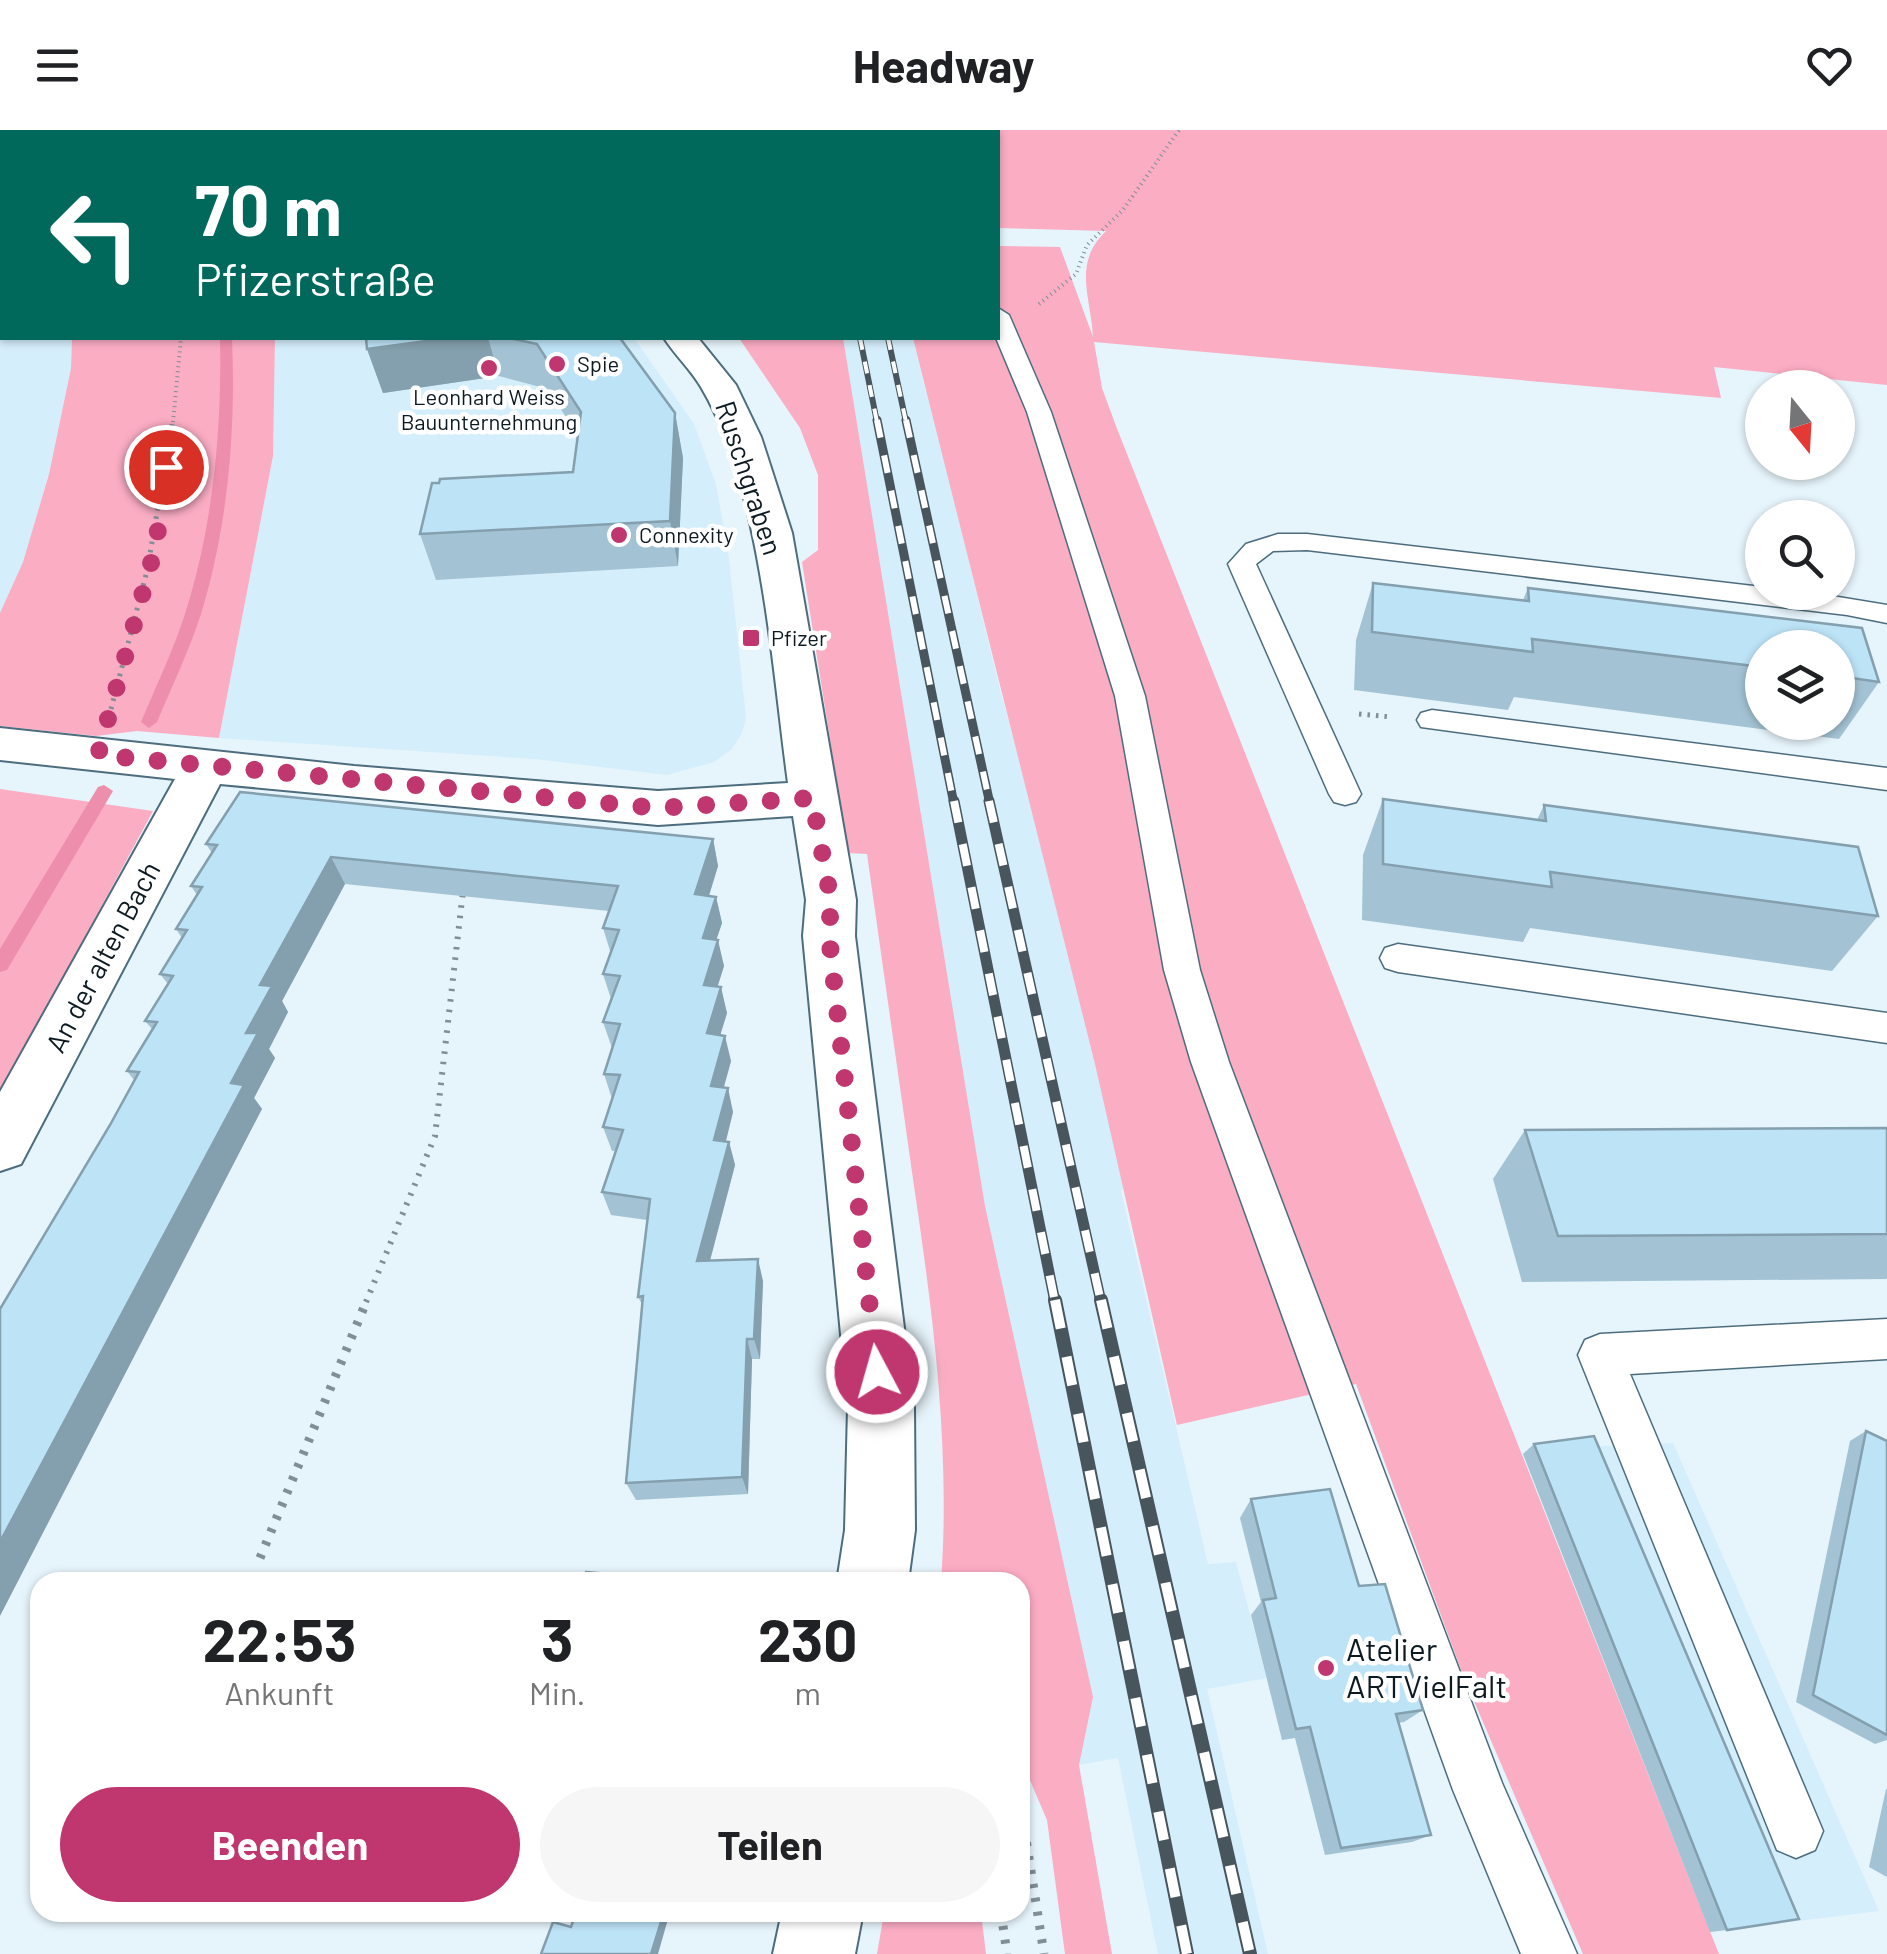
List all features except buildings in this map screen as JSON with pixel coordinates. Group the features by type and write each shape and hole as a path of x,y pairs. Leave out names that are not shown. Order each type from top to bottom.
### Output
{"street":[{"name":"Ruschgraben","path":"684,340 718,385 742,437 772,533 831,900 829,936 881,1408 880,1530 875,1572"},
{"path":"0,744 205,767 658,808 812,798"},
{"name":"An der alten Bach","path":"0,1146 205,767"},
{"path":"814,1954 821,1922"}],"lane":[{"path":"1002,326 1040,412 1130,696 1182,970 1210,1062 1479,1790 1549,1954"},
{"path":"1344,794 1242,564 1252,549 1270,543 1307,542 1887,614"},
{"path":"1432,720 1887,779"},
{"path":"1398,958 1887,1028"},
{"path":"1796,1831 1600,1356 1887,1338"}],"path":[{"path":"1002,326 1076,274 1087,245 1123,210 1179,130"},
{"path":"98,755 156,545 178,389 181,340"},
{"path":"1304,709 1432,720"},
{"path":"260,1558 435,1136 463,886"},
{"path":"1030,1865 1044,1954"},
{"path":"1003,1922 1008,1954"}],"shaded area":[{"path":"1000,130 1887,130 1887,385 1855,382 1855,370 1714,367 1721,398 1094,342 1102,388 1116,426 1719,1954 1583,1954 1464,1678 1356,1384 1177,1425 1095,1064 914,340 1000,340 1000,246 1060,247 1093,337 1086,268 1096,243 1106,231 1000,228"},
{"path":"0,340 72,340 71,367 49,473 23,562 0,613"},
{"path":"72,340 275,340 273,456 219,738 137,731 96,736 0,726 0,613 23,562 49,474 71,368"},
{"path":"275,340 635,340 694,424 716,484 729,559 746,718 742,733 732,749 714,762 667,775 535,759 219,738 273,456"},
{"path":"740,340 843,340 985,1206 1093,1697 1079,1765 1112,1954 1065,1954 1047,1820 1030,1780 1030,1572 941,1572 944,1479 938,1376 926,1274 867,854 848,853 802,562 818,550 818,475 800,428"},
{"path":"843,340 913,340 926,392 938,396 940,442 1000,690 1135,1174 1121,1191 1208,1564 1236,1562 1267,1678 1207,1689 1268,1954 1158,1954 1118,1758 1079,1765 1030,1613 1030,1572 1019,1572"},
{"path":"0,789 153,811 0,1094"},
{"path":"1673,1443 1879,1911 1710,1932 1523,1454"},
{"path":"882,1922 982,1922 986,1954 877,1954"}],"waterway":[{"path":"149,722 188,628 209,550 224,440 226,340"},
{"path":"0,965 104,791"}],"railway":[{"path":"860,340 877,422"},
{"path":"888,340 906,422"},
{"path":"877,420 954,804"},
{"path":"906,420 990,804"},
{"path":"954,801 1055,1302"},
{"path":"989,801 1101,1302"},
{"path":"1055,1300 1187,1954"},
{"path":"1101,1300 1250,1954"}],"place":[{"name":"Spie","path":"557,364"},
{"name":"Leonhard Weiss Bauunternehmung","path":"489,368"},
{"name":"Connexity","path":"619,535"},
{"name":"Pfizer","path":"751,638"},
{"name":"Atelier ARTVielFalt","path":"1326,1668"}],"route":[{"path":"166,467 156,545 98,755 658,808 812,798 831,900 829,936 877,1372"}]}
